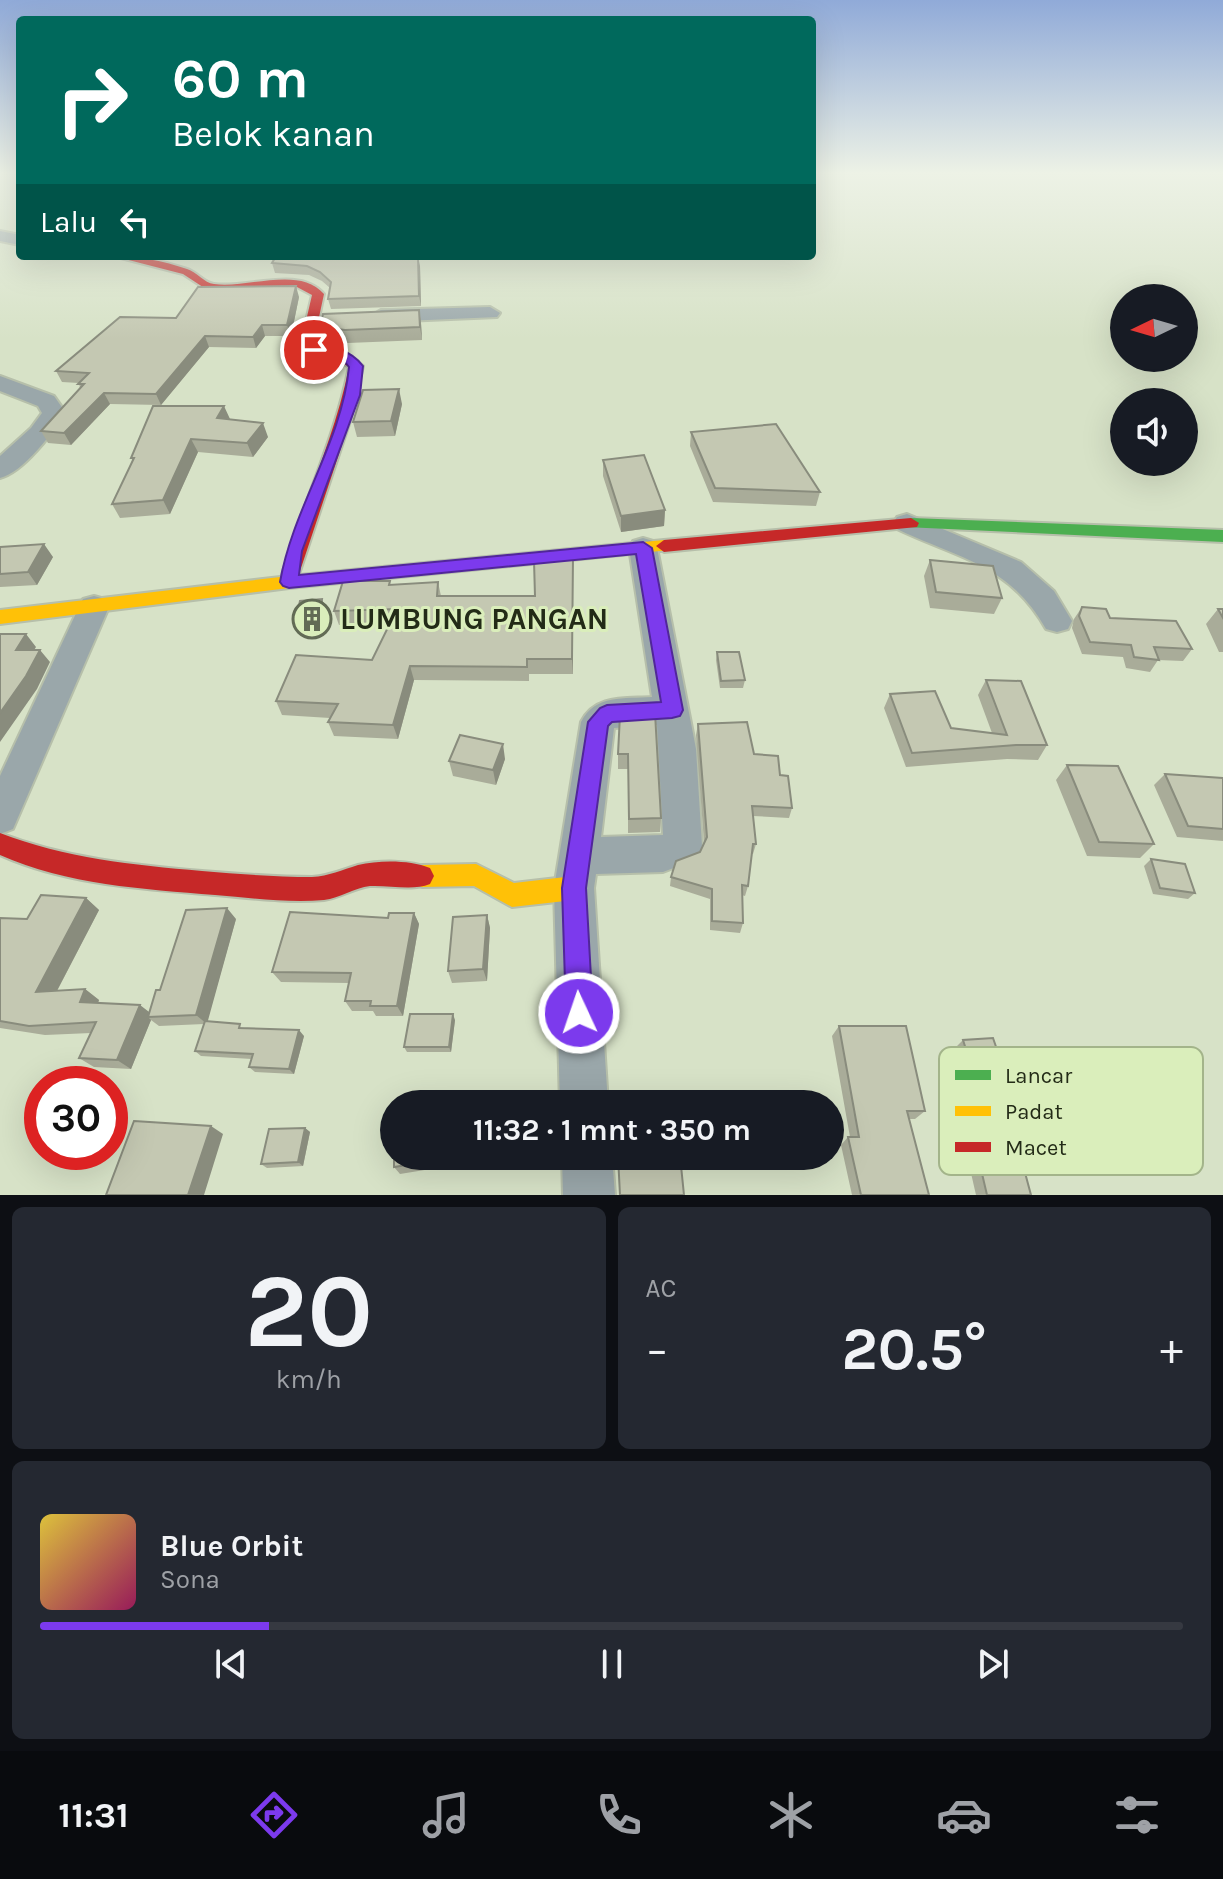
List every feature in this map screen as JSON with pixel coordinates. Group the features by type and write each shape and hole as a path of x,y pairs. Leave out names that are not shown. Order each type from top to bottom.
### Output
{"street":[{"path":"146,260 187,272 209,288 271,283 312,288 318,294 318,319 306,347 336,352 349,358 356,366 353,395 294,551 289,582"},
{"path":"358,317 490,313"},
{"path":"0,383 46,401 54,413 40,433 0,470"},
{"path":"0,617 289,582 907,523 1223,536"},
{"path":"907,523 935,538 1000,560 1025,579 1048,604 1057,621"},
{"path":"0,844 23,854 117,875 282,889 327,888 361,876 391,873 416,876 476,875 512,895 577,872 679,850 683,846 678,749 643,548"},
{"path":"0,817 94,607"},
{"path":"584,1090 577,872 600,719 607,714 672,710"},
{"path":"588,1170 589,1195"}],"building":[{"path":"274,260 418,260 419,296 328,299 331,282 320,272 307,266 272,263"},
{"path":"296,286 287,325 262,325 253,337 205,336 156,394 104,393 64,433 41,431 84,384 78,384 89,373 56,371 120,317 176,318 198,287"},
{"path":"419,310 420,327 345,330 320,327 323,314"},
{"path":"399,389 391,421 353,422 363,390"},
{"path":"153,406 224,406 217,418 263,423 247,443 191,439 163,500 112,504 134,458 131,458"},
{"path":"776,424 820,492 715,488 691,432"},
{"path":"644,455 665,510 621,516 603,460"},
{"path":"44,544 28,572 0,574 0,547"},
{"path":"573,557 572,659 527,659 527,667 410,666 393,725 328,722 338,704 276,701 296,655 372,660 397,609 334,611 343,581 390,581 389,585 438,582 437,596 535,596 534,561"},
{"path":"930,560 993,566 1002,598 936,592"},
{"path":"322,599 318,621 295,623 300,601"},
{"path":"1082,607 1106,609 1110,618 1176,621 1192,649 1154,647 1159,660 1134,657 1131,645 1090,642 1079,616"},
{"path":"0,634 26,634 16,650 40,650 0,713"},
{"path":"717,652 739,652 745,680 721,681"},
{"path":"986,680 1021,681 1047,745 912,753 890,694 935,691 951,728 1007,735"},
{"path":"655,713 661,818 629,819 628,754 618,754 620,715"},
{"path":"747,722 754,754 778,756 780,775 788,776 792,808 752,806 756,844 753,844 748,886 742,885 743,923 712,921 712,889 671,877 676,861 700,852 707,837 698,724"},
{"path":"460,735 503,744 493,770 449,761"},
{"path":"1067,765 1118,766 1154,844 1099,842"},
{"path":"1165,774 1223,778 1223,829 1188,826"},
{"path":"1151,859 1185,864 1195,893 1160,888"},
{"path":"41,895 86,898 36,992 85,989 80,1002 140,1005 117,1060 79,1058 96,1022 29,1026 0,1021 0,918 27,919"},
{"path":"227,908 196,1015 148,1017 186,910"},
{"path":"290,912 388,918 389,913 414,913 397,1006 370,1006 371,1001 345,1001 351,973 272,972"},
{"path":"487,915 483,969 448,971 453,917"},
{"path":"410,1014 453,1014 449,1047 404,1047"},
{"path":"205,1021 240,1024 239,1028 299,1030 289,1069 249,1067 253,1054 195,1051"},
{"path":"839,1026 906,1026 925,1111 907,1111 929,1195 861,1195 848,1137 859,1137"},
{"path":"993,1038 996,1047 965,1047 963,1040"},
{"path":"134,1121 211,1126 188,1195 106,1195 115,1170 128,1170 128,1137"},
{"path":"305,1128 298,1162 261,1164 269,1129"},
{"path":"619,1170 681,1170 684,1195 620,1195"},
{"path":"982,1175 1026,1175 1031,1195 987,1195"}],"traffic: fast":[{"path":"911,523 1223,536"}],"traffic: slow":[{"path":"0,617 289,582 664,546"},
{"path":"422,876 476,875 512,895 574,888"}],"traffic: jam":[{"path":"135,260 187,272 209,288 297,284 312,288 318,294 306,347 339,355 356,366 343,421 289,582"},
{"path":"664,546 911,523"},
{"path":"0,844 23,854 117,875 282,889 327,888 361,876 391,873 422,876"}],"place":[{"name":"LUMBUNG PANGAN","path":"312,619"}],"route":[{"path":"314,350 336,352 349,358 356,366 355,378 353,395 294,551 289,582 643,548 653,588 672,710 607,714 598,722 574,888 579,1013"}]}
